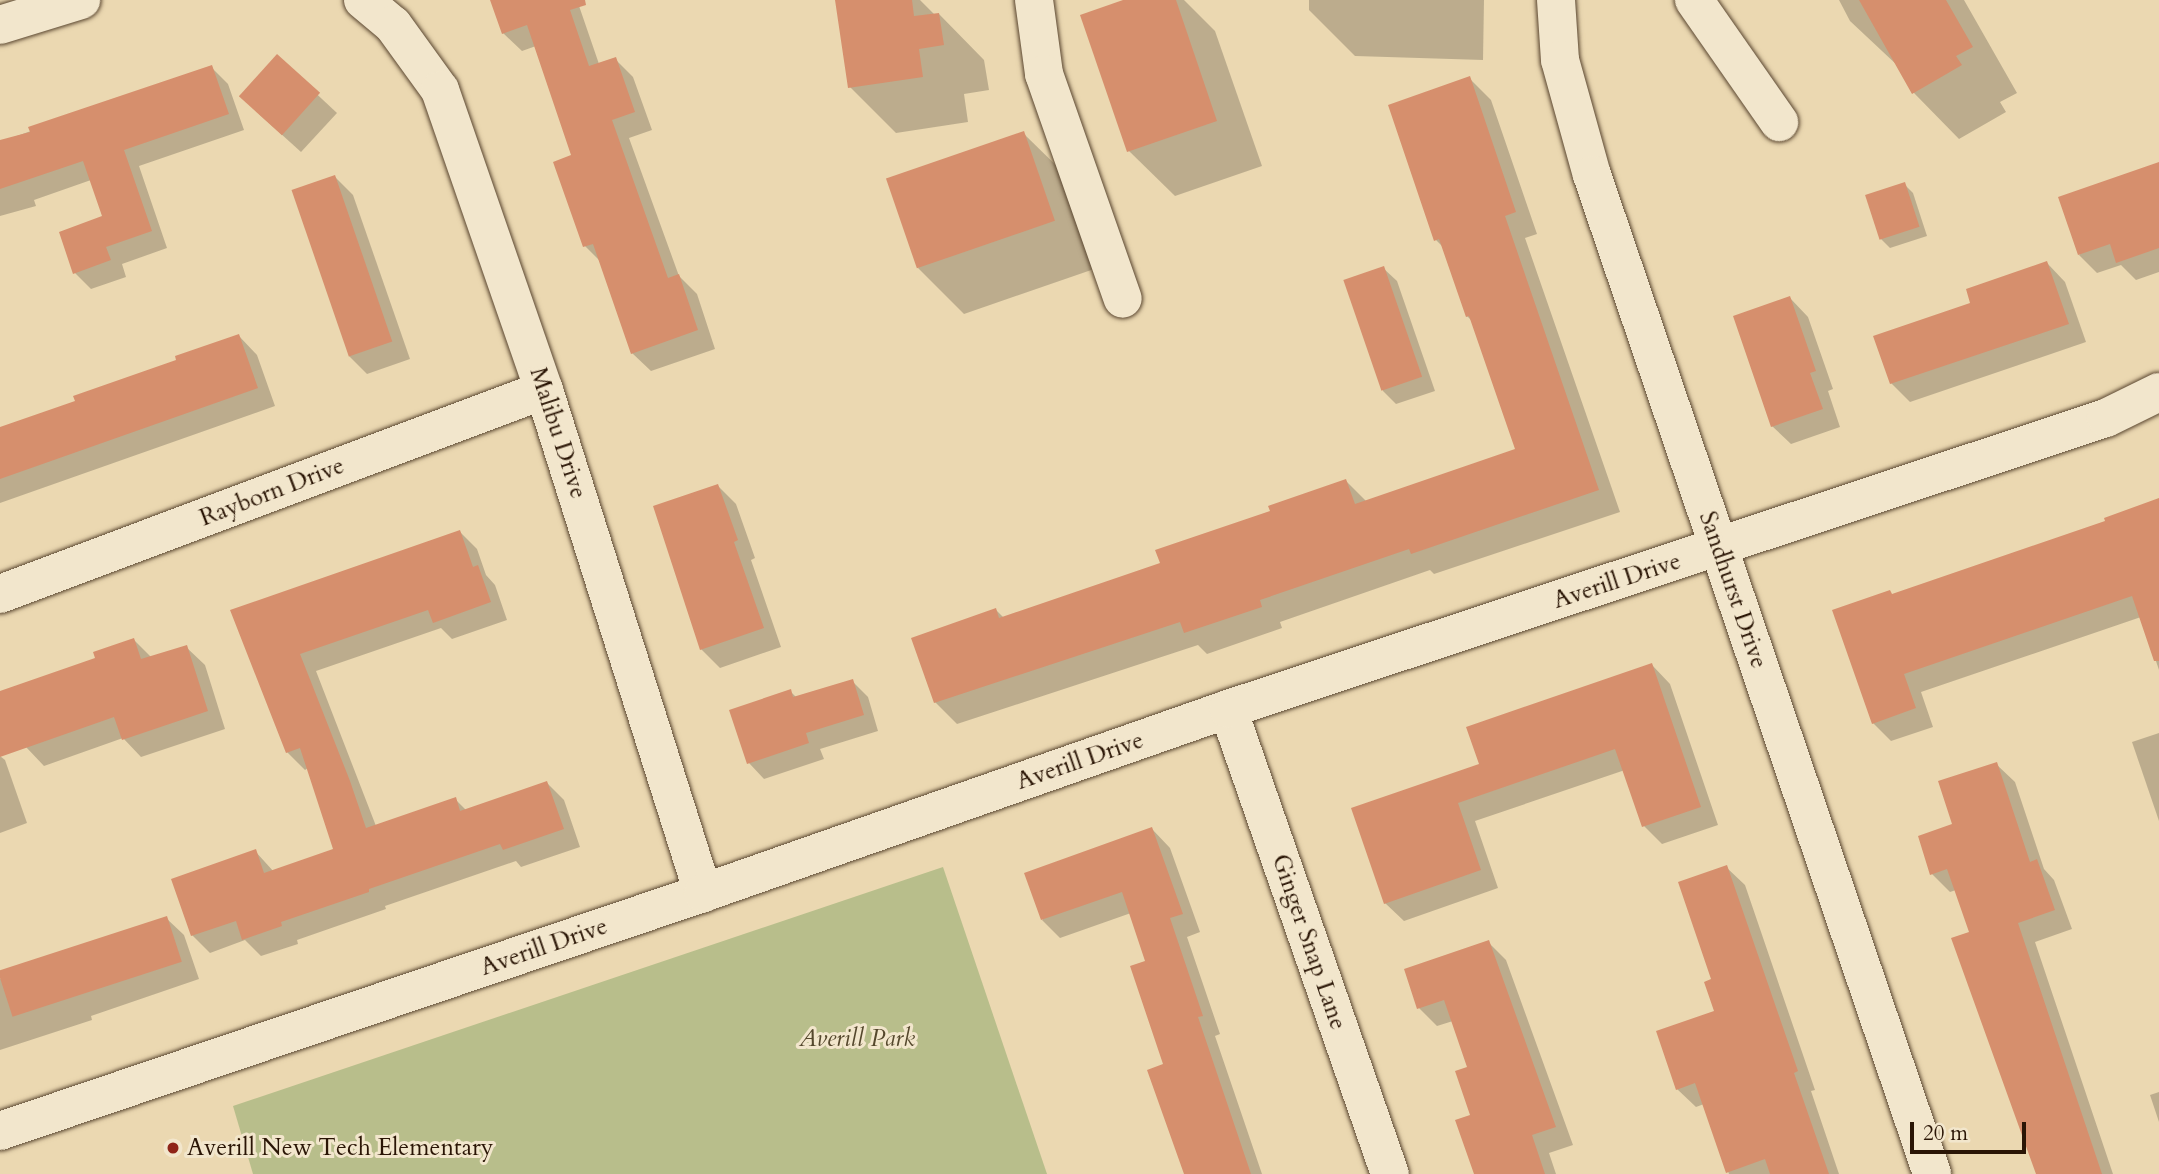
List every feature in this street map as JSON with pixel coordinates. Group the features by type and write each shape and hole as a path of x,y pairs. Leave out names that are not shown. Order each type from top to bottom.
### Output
{"street":[{"path":"0,25 81,0"},
{"name":"Malibu Drive","path":"363,0 393,25 440,90 544,390 703,893"},
{"path":"1034,0 1044,74 1123,299"},
{"name":"Sandhurst Drive","path":"1556,0 1560,60 1576,126 1932,1174"},
{"path":"1694,0 1779,122"},
{"name":"Rayborn Drive","path":"0,594 544,390"},
{"name":"Averill Drive","path":"0,1131 703,893 1228,709 2106,418 2159,391"},
{"name":"Ginger Snap Lane","path":"1228,709 1390,1174"}],"green space":[{"name":"Averill Park","path":"943,867 1047,1174 253,1174 233,1106"}],"building":[{"path":"490,0 585,0 586,5 570,10 589,66 616,57 635,112 612,120 668,278 679,274 698,330 631,354 593,244 583,247 553,162 571,155 527,25 502,34"},
{"path":"835,0 912,0 914,16 939,13 944,45 919,49 923,77 848,88"},
{"path":"1123,0 1176,0 1217,121 1127,152 1080,15"},
{"path":"1859,0 1946,0 1973,47 1956,56 1962,65 1912,94"},
{"path":"277,54 320,93 282,135 239,96"},
{"path":"212,65 229,114 124,150 152,231 106,247 111,260 73,274 59,232 102,216 83,161 0,189 0,140 30,132 28,127"},
{"path":"1470,76 1516,212 1505,216 1599,490 1411,554 1409,549 1260,600 1262,607 1184,633 1180,622 934,703 911,638 996,608 999,618 1160,563 1155,550 1270,511 1268,506 1346,479 1355,504 1515,449 1469,316 1466,317 1439,239 1434,241 1388,105"},
{"path":"1024,131 1055,221 917,268 886,179"},
{"path":"2159,162 2159,248 2116,263 2110,244 2078,255 2058,197"},
{"path":"335,175 392,341 349,356 292,190"},
{"path":"1905,182 1920,227 1880,240 1865,195"},
{"path":"2047,261 2069,324 1890,384 1873,336 1970,303 1966,289"},
{"path":"1384,266 1422,377 1381,391 1343,280"},
{"path":"1790,296 1816,371 1810,373 1823,409 1771,427 1733,316"},
{"path":"239,334 258,388 0,479 0,427 75,401 73,396 176,360 175,356"},
{"path":"718,484 738,540 734,542 764,628 700,650 653,506"},
{"path":"2159,498 2159,661 2154,661 2132,596 1904,674 1916,708 1872,724 1832,610 1890,590 1892,594 2105,521 2104,518"},
{"path":"460,530 473,567 478,565 491,602 433,623 428,610 300,654 366,828 456,797 460,811 547,781 564,829 503,850 500,844 369,889 369,892 281,922 282,926 242,940 236,921 191,936 171,879 256,849 264,873 333,849 300,748 286,753 230,610"},
{"path":"134,638 141,659 187,645 208,711 122,740 114,717 0,757 0,691 95,658 93,652"},
{"path":"1652,663 1701,807 1642,827 1615,749 1458,803 1481,870 1384,904 1351,808 1479,764 1466,727"},
{"path":"853,679 864,715 806,733 809,743 747,764 729,710 791,689 793,697"},
{"path":"1997,762 2030,862 2037,859 2055,910 2018,923 2102,1174 2036,1174 1951,938 1969,932 1947,869 1930,875 1918,836 1952,824 1938,781"},
{"path":"1152,827 1183,914 1170,918 1203,1016 1198,1017 1251,1174 1184,1174 1147,1070 1163,1064 1130,966 1145,961 1122,892 1041,920 1024,873"},
{"path":"1727,865 1798,1071 1794,1073 1829,1174 1770,1174 1765,1159 1726,1173 1695,1083 1676,1090 1656,1031 1714,1011 1704,982 1711,979 1678,882"},
{"path":"167,916 182,962 13,1017 0,970"},
{"path":"1489,940 1556,1127 1532,1135 1545,1174 1474,1174 1455,1120 1470,1115 1455,1071 1467,1067 1444,1000 1417,1009 1404,969"}],"place":[{"name":"Averill New Tech Elementary","path":"173,1148"}]}
